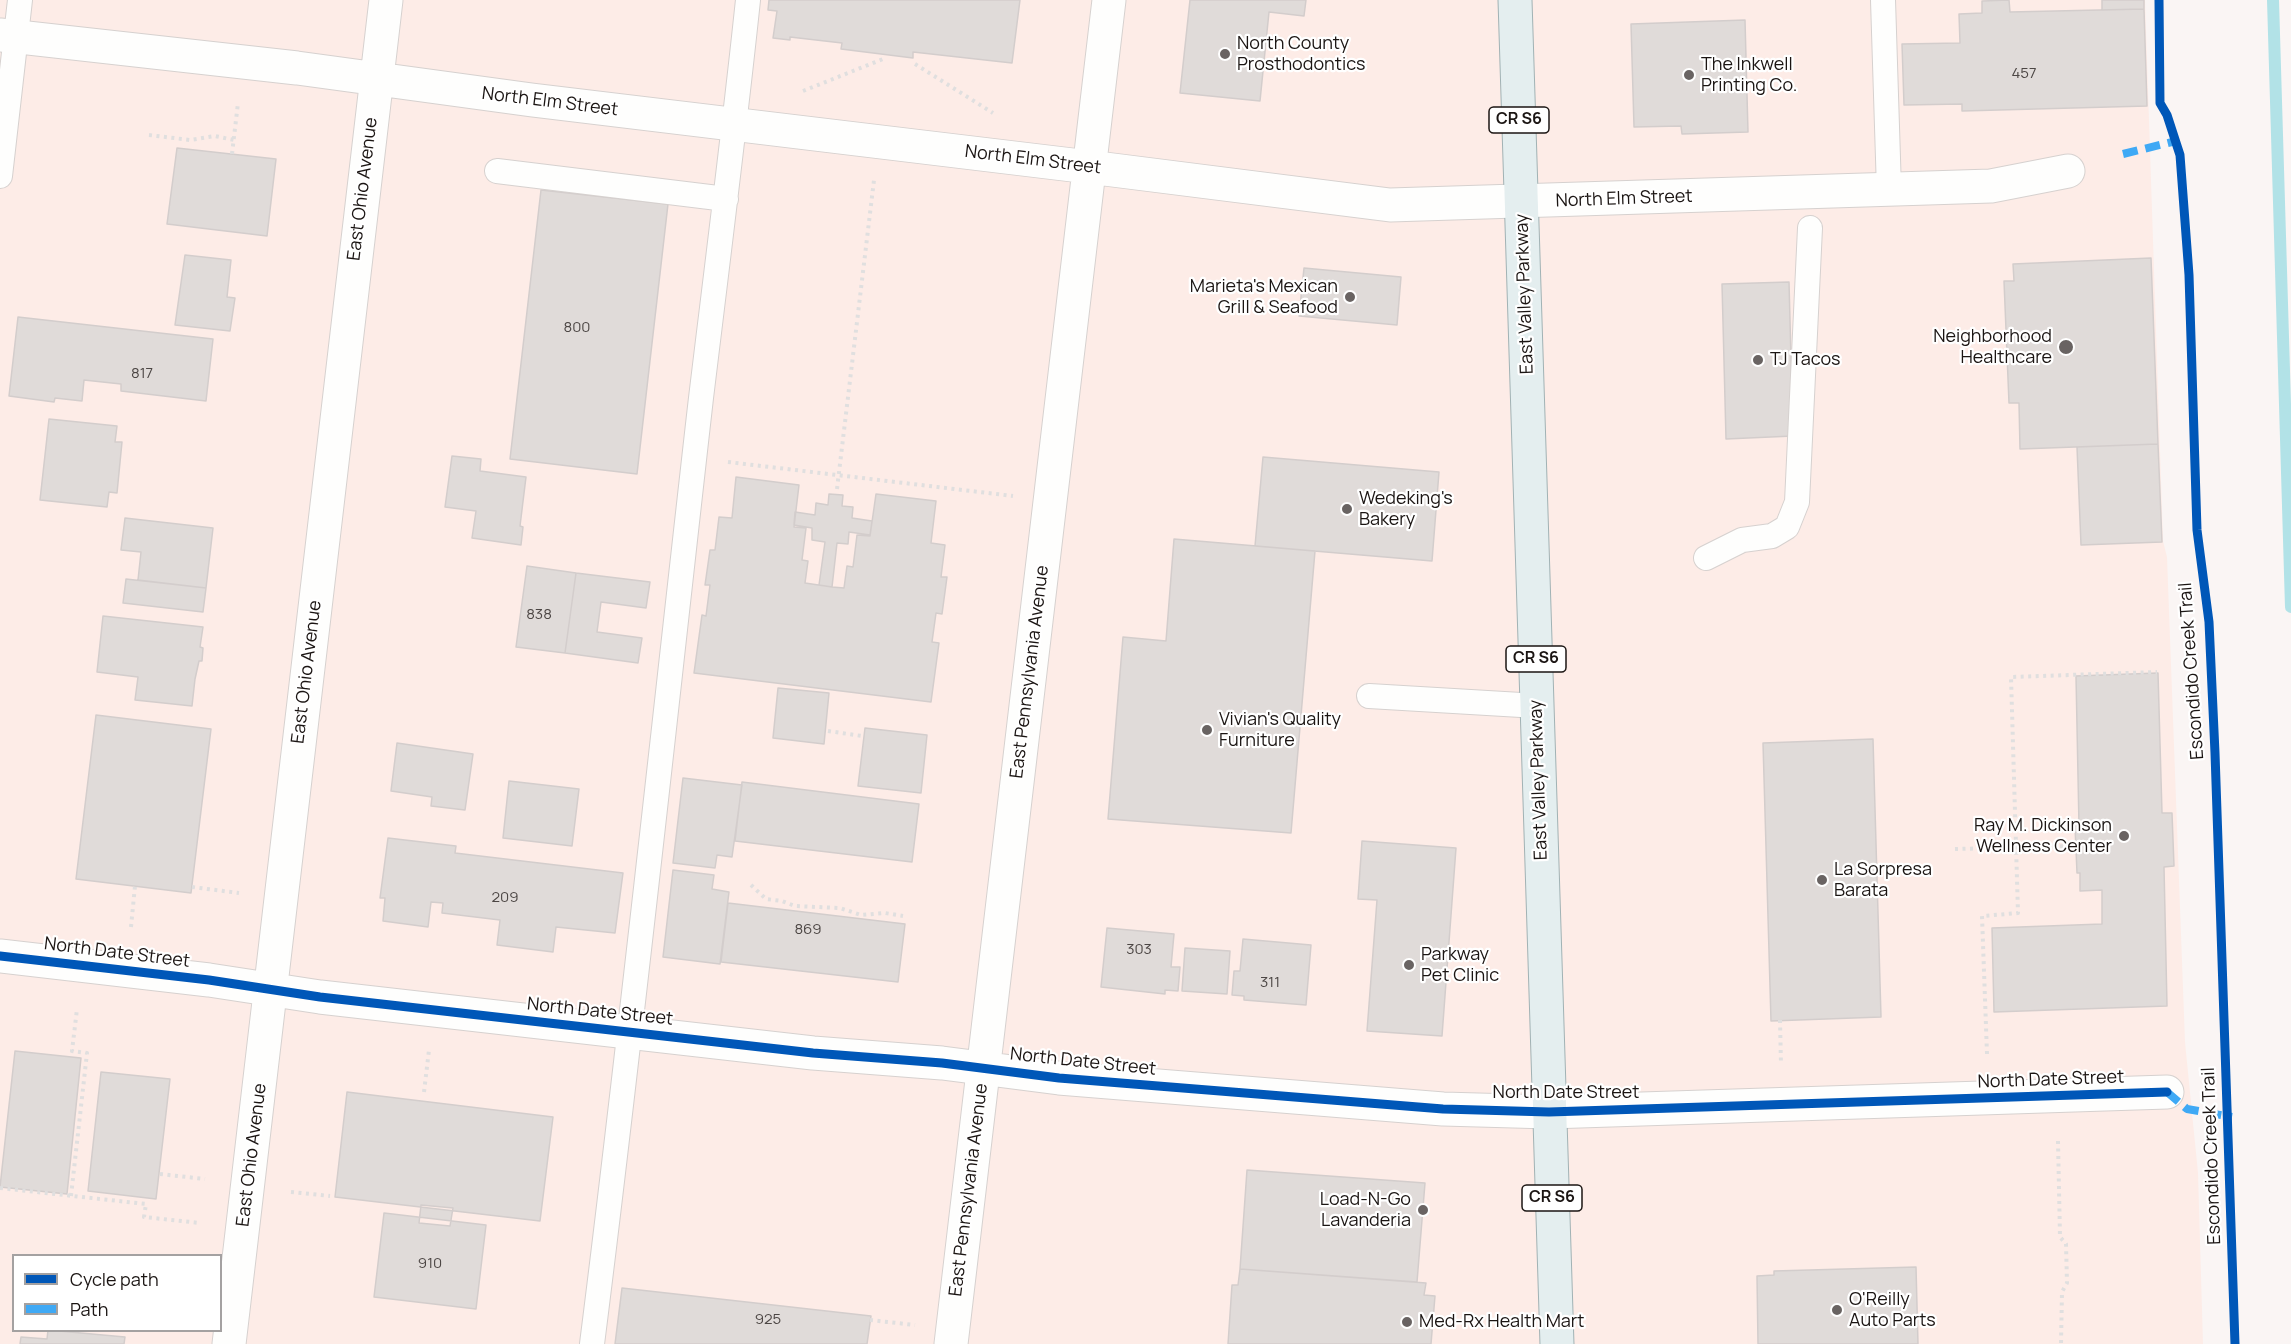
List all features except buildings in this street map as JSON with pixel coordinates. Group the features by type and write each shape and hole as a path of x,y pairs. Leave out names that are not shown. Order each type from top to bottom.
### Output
{"main road":[{"name":"East Valley Parkway","path":"1515,0 1557,1344"}],"street":[{"name":"East Ohio Avenue","path":"229,1344 386,0"},
{"name":"East Pennsylvania Avenue","path":"951,1344 1109,0"},
{"name":"North Elm Street","path":"8,35 1390,205 1991,186 2068,171"},
{"name":"North Date Street","path":"0,956 813,1053 983,1068 1059,1078 1443,1109 1549,1112 2168,1092"}],"lane":[{"path":"0,176 8,35 20,0"},
{"path":"592,1344 631,1032 694,458 748,0"},
{"path":"1883,0 1889,190"},
{"path":"497,171 726,199"},
{"path":"1706,558 1742,540 1772,536 1787,527 1797,502 1810,228"},
{"path":"1369,696 1538,706"}],"path":[{"path":"803,91 883,59"},
{"path":"915,64 993,113"},
{"path":"232,154 238,103"},
{"path":"149,135 190,140 215,136 234,140"},
{"path":"837,489 874,179"},
{"path":"694,458 1013,496"},
{"path":"1987,1054 1982,916 2018,913 2011,677 2157,672"},
{"path":"828,731 862,736"},
{"path":"1955,849 2076,846"},
{"path":"751,885 766,898 795,906 840,908 861,915 903,916"},
{"path":"131,927 135,886"},
{"path":"192,887 239,893"},
{"path":"71,1196 87,1053 72,1052 76,1009"},
{"path":"1780,1020 1782,1065"},
{"path":"424,1092 429,1050"},
{"path":"2058,1141 2060,1237 2066,1244 2067,1273 2067,1282 2062,1292 2061,1344"},
{"path":"160,1173 205,1179"},
{"path":"0,1188 146,1204 144,1216 200,1223"},
{"path":"291,1192 330,1196"},
{"path":"870,1320 915,1326"}],"shaded area":[{"path":"0,0 2145,0 2163,541 2167,557 2185,1042 2198,1173 2203,1344 0,1344"}],"waterway":[{"path":"2273,0 2291,607"}],"marked path":[{"path":"2123,154 2176,141"},
{"path":"2167,1092 2187,1109 2232,1117"}],"cycle path":[{"name":"Escondido Creek Trail","path":"2159,0 2160,103 2167,115 2180,155 2189,275 2197,530 2209,622 2235,1344"},
{"path":"0,956 209,980 320,997 813,1053 942,1063 1059,1078 1443,1109 1549,1112 2167,1092"}],"place":[{"name":"North County Prosthodontics","path":"1225,54"},
{"name":"The Inkwell Printing Co.","path":"1689,75"},
{"name":"Marieta's Mexican Grill & Seafood","path":"1350,297"},
{"name":"Neighborhood Healthcare","path":"2066,347"},
{"name":"TJ Tacos","path":"1758,360"},
{"name":"Wedeking's Bakery","path":"1347,509"},
{"name":"Vivian's Quality Furniture","path":"1207,730"},
{"name":"Ray M. Dickinson Wellness Center","path":"2124,836"},
{"name":"La Sorpresa Barata","path":"1822,880"},
{"name":"Parkway Pet Clinic","path":"1409,965"},
{"name":"Load-N-Go Lavanderia","path":"1423,1210"},
{"name":"O'Reilly Auto Parts","path":"1837,1310"},
{"name":"Med-Rx Health Mart","path":"1407,1322"}]}
